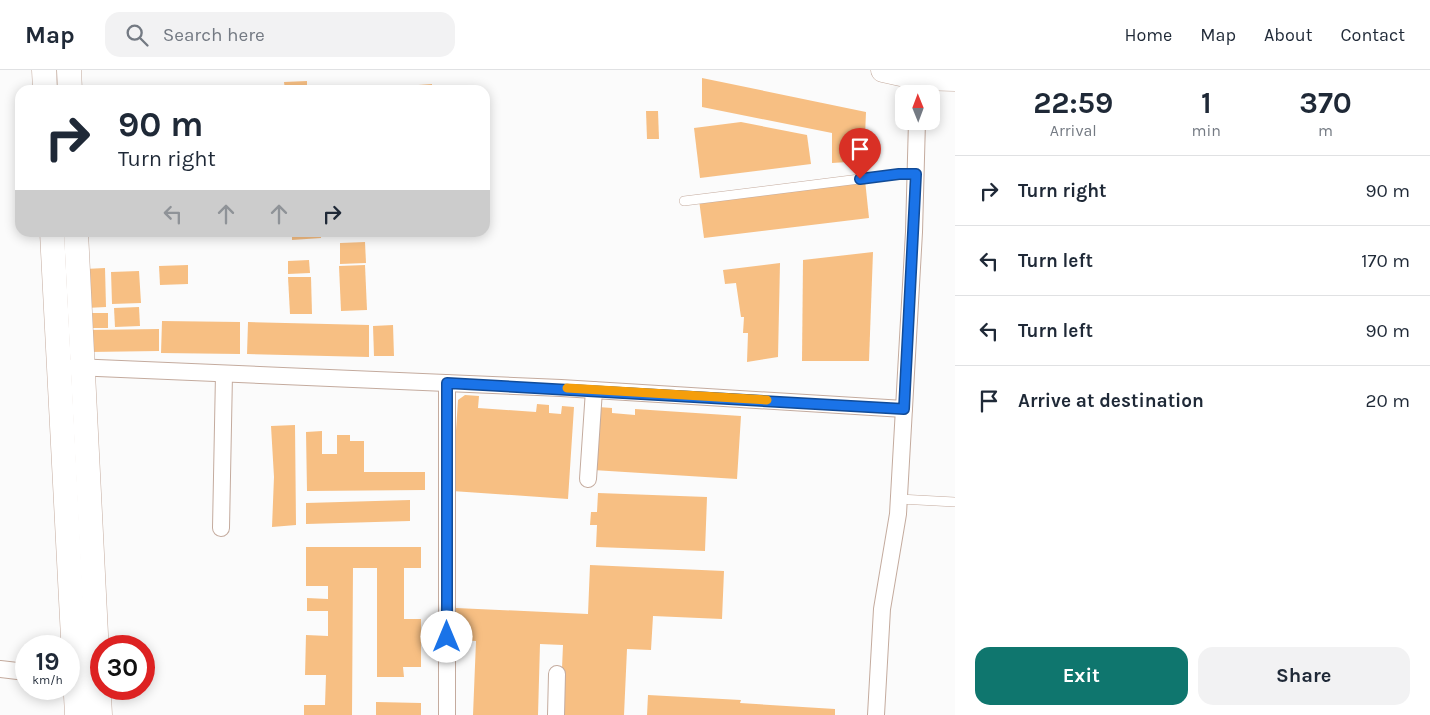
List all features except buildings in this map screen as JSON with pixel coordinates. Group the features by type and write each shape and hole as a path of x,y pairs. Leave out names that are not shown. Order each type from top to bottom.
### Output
{"street":[{"path":"44,70 45,85"},
{"path":"69,70 70,85"},
{"path":"883,70 918,81 955,79"},
{"path":"876,715 882,609 899,499 917,130"},
{"path":"52,237 70,635"},
{"path":"76,237 100,715"},
{"path":"59,366 594,390 904,409"},
{"path":"221,528 224,374"},
{"path":"447,383 447,715"},
{"path":"588,479 594,390"},
{"path":"0,669 15,671"},
{"path":"556,715 557,674"},
{"path":"75,700 77,715"}],"lane":[{"path":"684,201 899,174 916,174"},
{"path":"899,499 955,502"}],"slow traffic":[{"path":"567,388 767,400"}],"route":[{"path":"447,637 447,383 904,409 916,174 899,174 860,179"}]}
